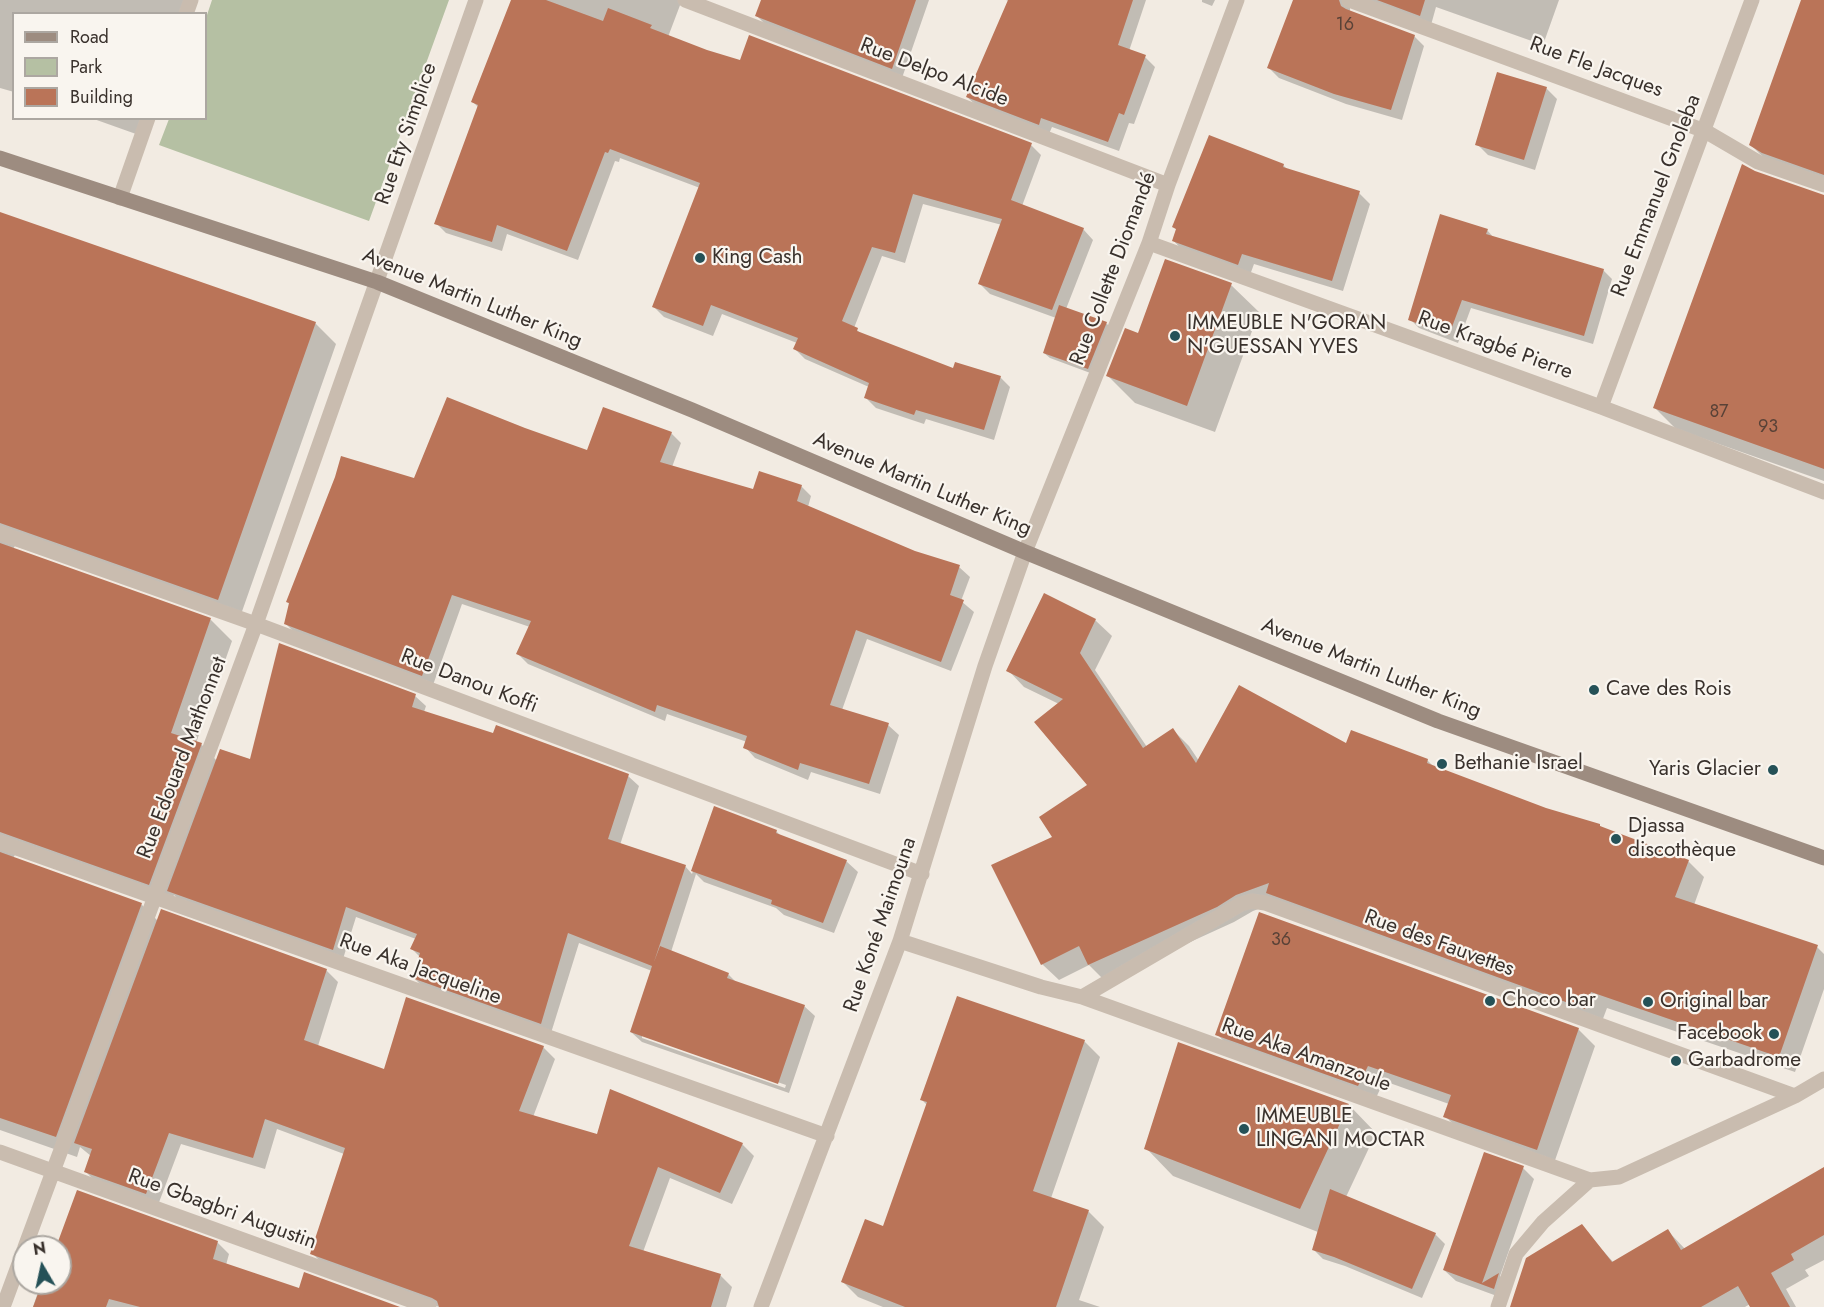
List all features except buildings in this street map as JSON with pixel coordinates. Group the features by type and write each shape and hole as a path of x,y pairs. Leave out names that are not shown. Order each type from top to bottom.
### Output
{"street":[{"name":"Rue Ety Simplice","path":"377,282 476,0"},
{"name":"Rue Delpo Alcide","path":"685,0 1168,185"},
{"name":"Rue Collette Diomandé","path":"1025,552 1149,243 1168,185 1237,0"},
{"name":"Rue Fle Jacques","path":"1349,0 1705,131 1758,162 1824,185"},
{"name":"Rue Emmanuel Gnoleba","path":"1601,407 1752,0"},
{"path":"120,198 147,120"},
{"name":"Avenue Martin Luther King","path":"0,158 377,282 1438,721 1824,858"},
{"name":"Rue Kragbé Pierre","path":"1149,243 1601,407 1824,492"},
{"name":"Rue Edouard Mathonnet","path":"30,1235 153,897 256,624 377,282"},
{"name":"Rue Danou Koffi","path":"0,533 256,624 922,874"},
{"name":"Rue Koné Maimouna","path":"761,1307 900,941 985,666 1025,552"},
{"name":"Rue Aka Jacqueline","path":"0,842 827,1136"},
{"name":"Rue des Fauvettes","path":"1082,997 1241,904 1252,900 1795,1096"},
{"name":"Rue Aka Amanzoule","path":"900,941 1041,987 1082,997 1590,1180 1619,1177 1795,1096 1824,1079"},
{"name":"Rue Gbagbri Augustin","path":"0,1152 429,1307"},
{"path":"1498,1307 1516,1254 1543,1222 1590,1180"},
{"name":"Rue Edouard Mathonnet","path":"3,1307 12,1283"}],"green space":[{"path":"212,0 449,0 369,221 159,145 169,120 207,120 207,15"}],"place":[{"name":"King Cash","path":"700,258"},
{"name":"IMMEUBLE N'GORAN N'GUESSAN YVES","path":"1175,336"},
{"name":"Cave des Rois","path":"1594,690"},
{"name":"Bethanie Israel","path":"1442,764"},
{"name":"Yaris Glacier","path":"1773,770"},
{"name":"Djassa discothèque","path":"1616,839"},
{"name":"Choco bar","path":"1490,1001"},
{"name":"Original bar","path":"1648,1002"},
{"name":"Facebook","path":"1774,1034"},
{"name":"Garbadrome","path":"1676,1061"},
{"name":"IMMEUBLE LINGANI MOCTAR","path":"1244,1129"}]}
